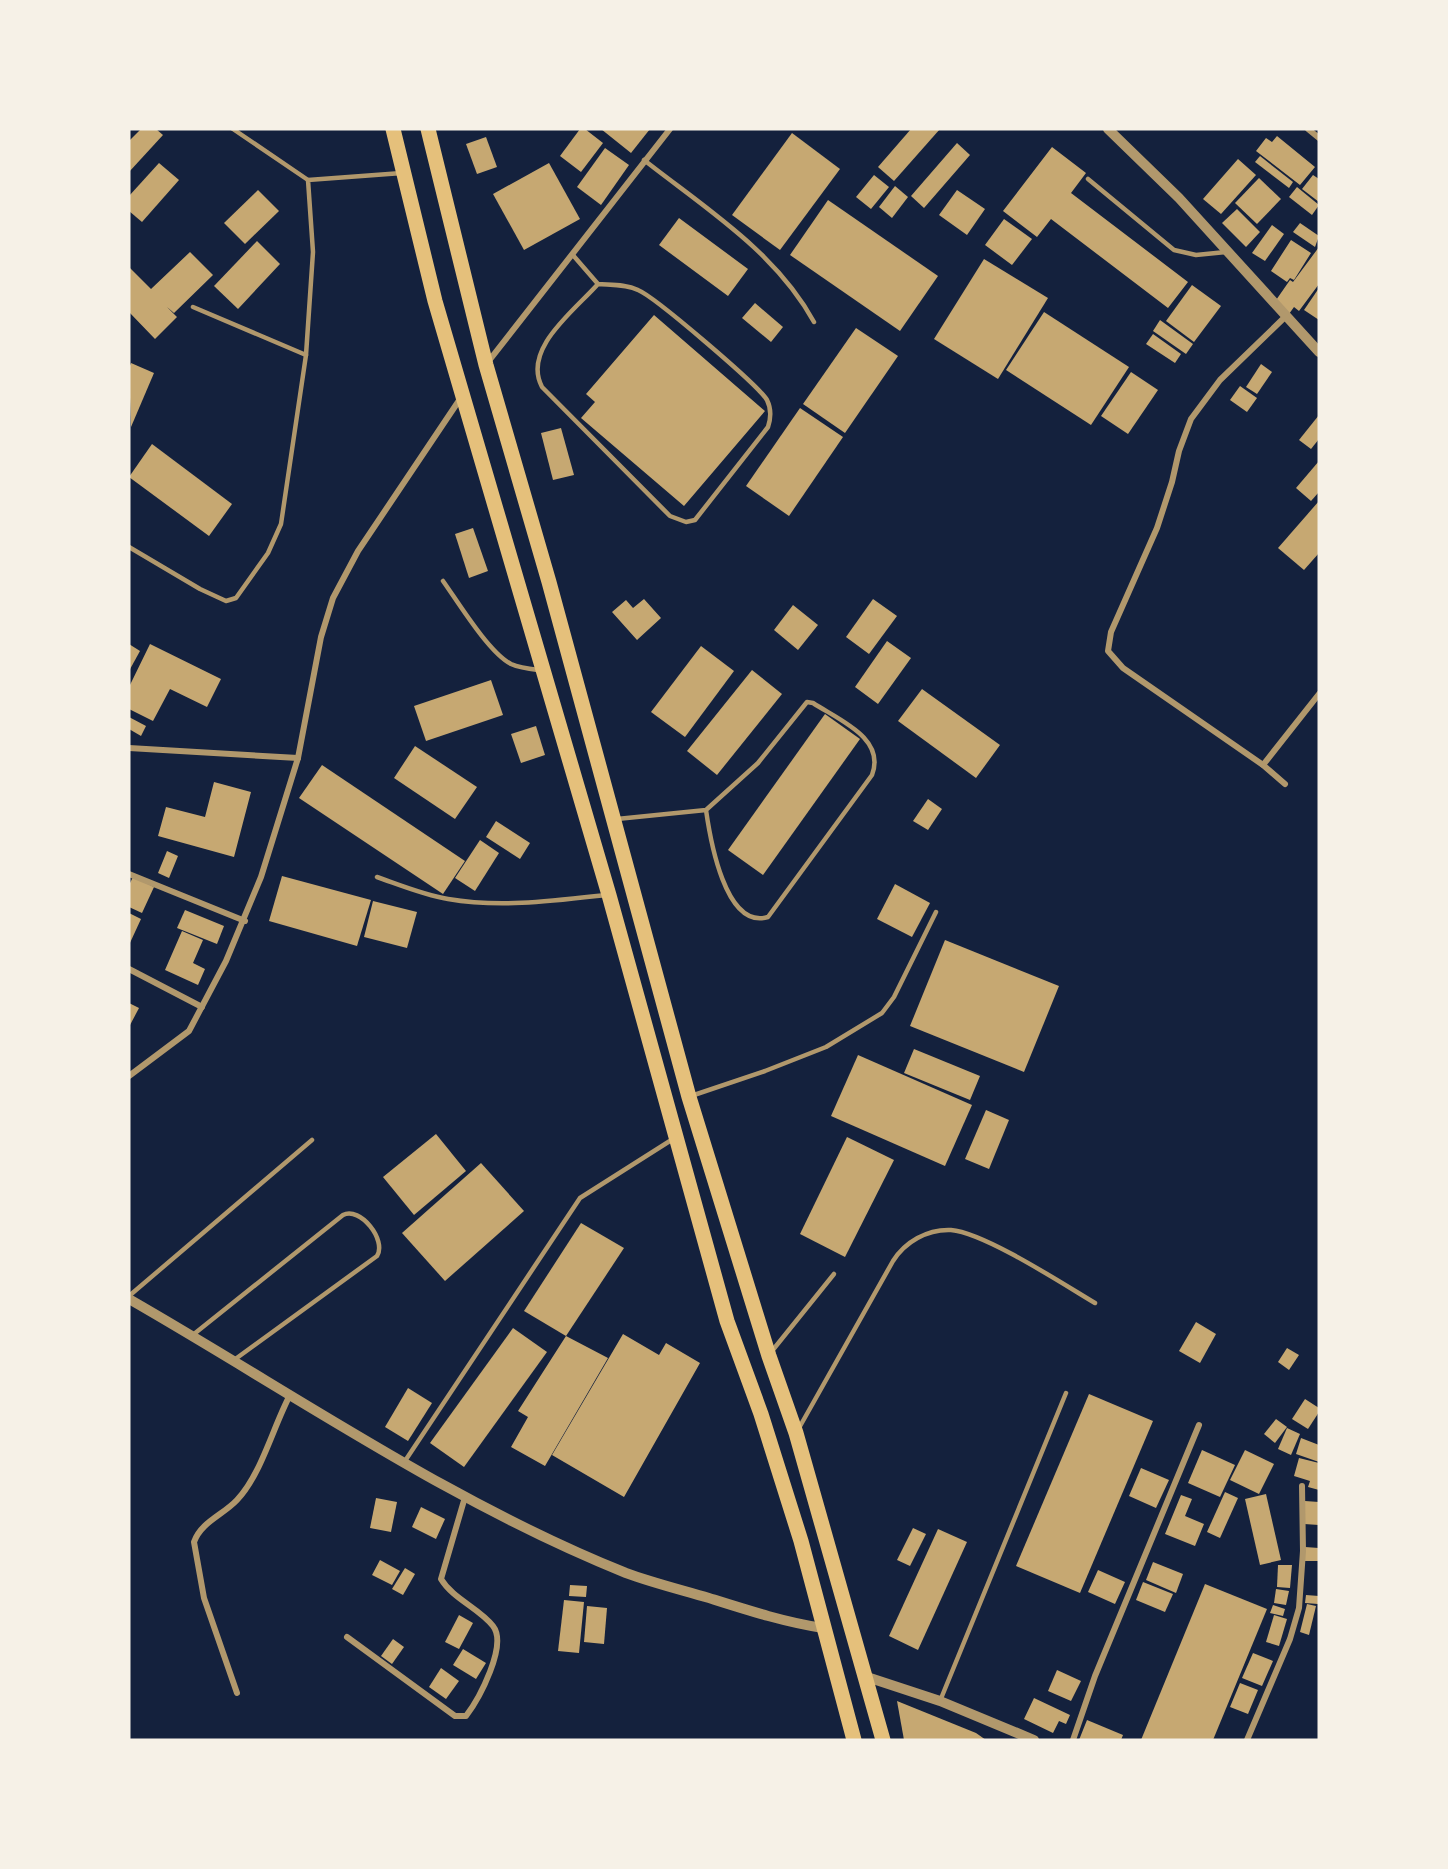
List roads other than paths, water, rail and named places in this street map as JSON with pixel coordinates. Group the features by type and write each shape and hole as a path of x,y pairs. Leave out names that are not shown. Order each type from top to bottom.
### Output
{"highway":[{"path":"393,129 402,173 462,396 609,895 727,1320 761,1414 801,1541 854,1740"},
{"path":"428,129 486,365 549,582 689,1097 783,1400 796,1433 883,1740"},
{"path":"761,1414 783,1400"}],"street":[{"path":"486,365 670,129"},
{"path":"1108,129 1228,252 1319,352"},
{"path":"1308,129 1319,138"},
{"path":"1285,317 1220,380 1191,419 1179,451 1172,483 1157,528 1111,632 1108,644 1112,658 1123,668 1263,765 1285,784"},
{"path":"129,1076 182,1038 202,1007 245,921 298,758 321,637 336,591 358,550 462,396"},
{"path":"1263,765 1319,694"},
{"path":"129,748 298,758"},
{"path":"129,874 245,921"},
{"path":"129,969 202,1007"},
{"path":"129,1297 357,1438 465,1497 580,1554 628,1574 776,1619 823,1628"},
{"path":"237,1693 204,1598 194,1542 204,1526 232,1505 248,1486 290,1395"},
{"path":"1073,1740 1100,1665 1198,1425"},
{"path":"1247,1740 1290,1639 1299,1608 1303,1551 1302,1486"},
{"path":"346,1637 455,1716 466,1716 489,1677 496,1639 491,1624 441,1580 465,1497"},
{"path":"864,1676 940,1701 1034,1740"}],"lane":[{"path":"233,129 308,180 402,173"},
{"path":"644,160 758,250 801,297 814,322"},
{"path":"1088,179 1168,248 1196,255 1228,252"},
{"path":"129,547 200,589 226,600 236,598 268,553 280,524 306,355 312,252 308,180"},
{"path":"572,254 598,284 622,286 647,295 743,375 768,401 770,416 768,427 695,520 681,521 670,516 542,387 538,379 536,363 540,348 598,284"},
{"path":"193,307 306,355"},
{"path":"443,581 480,633 506,660 520,667 544,671"},
{"path":"613,820 706,810 758,763 807,702 813,703 860,734 872,748 874,762 872,776 768,917 758,919 748,915 732,899 714,852 706,810"},
{"path":"377,877 427,894 472,902 542,902 609,895"},
{"path":"689,1097 826,1047 876,1017 894,997 936,912"},
{"path":"404,1464 580,1198 593,1187 675,1138"},
{"path":"129,1297 312,1140"},
{"path":"192,1335 343,1215 349,1212 359,1215 380,1241 381,1249 377,1256 234,1360"},
{"path":"796,1433 887,1271 908,1242 940,1231 964,1233 1002,1250 1095,1303"},
{"path":"769,1356 834,1274"},
{"path":"940,1701 1066,1393"}]}
